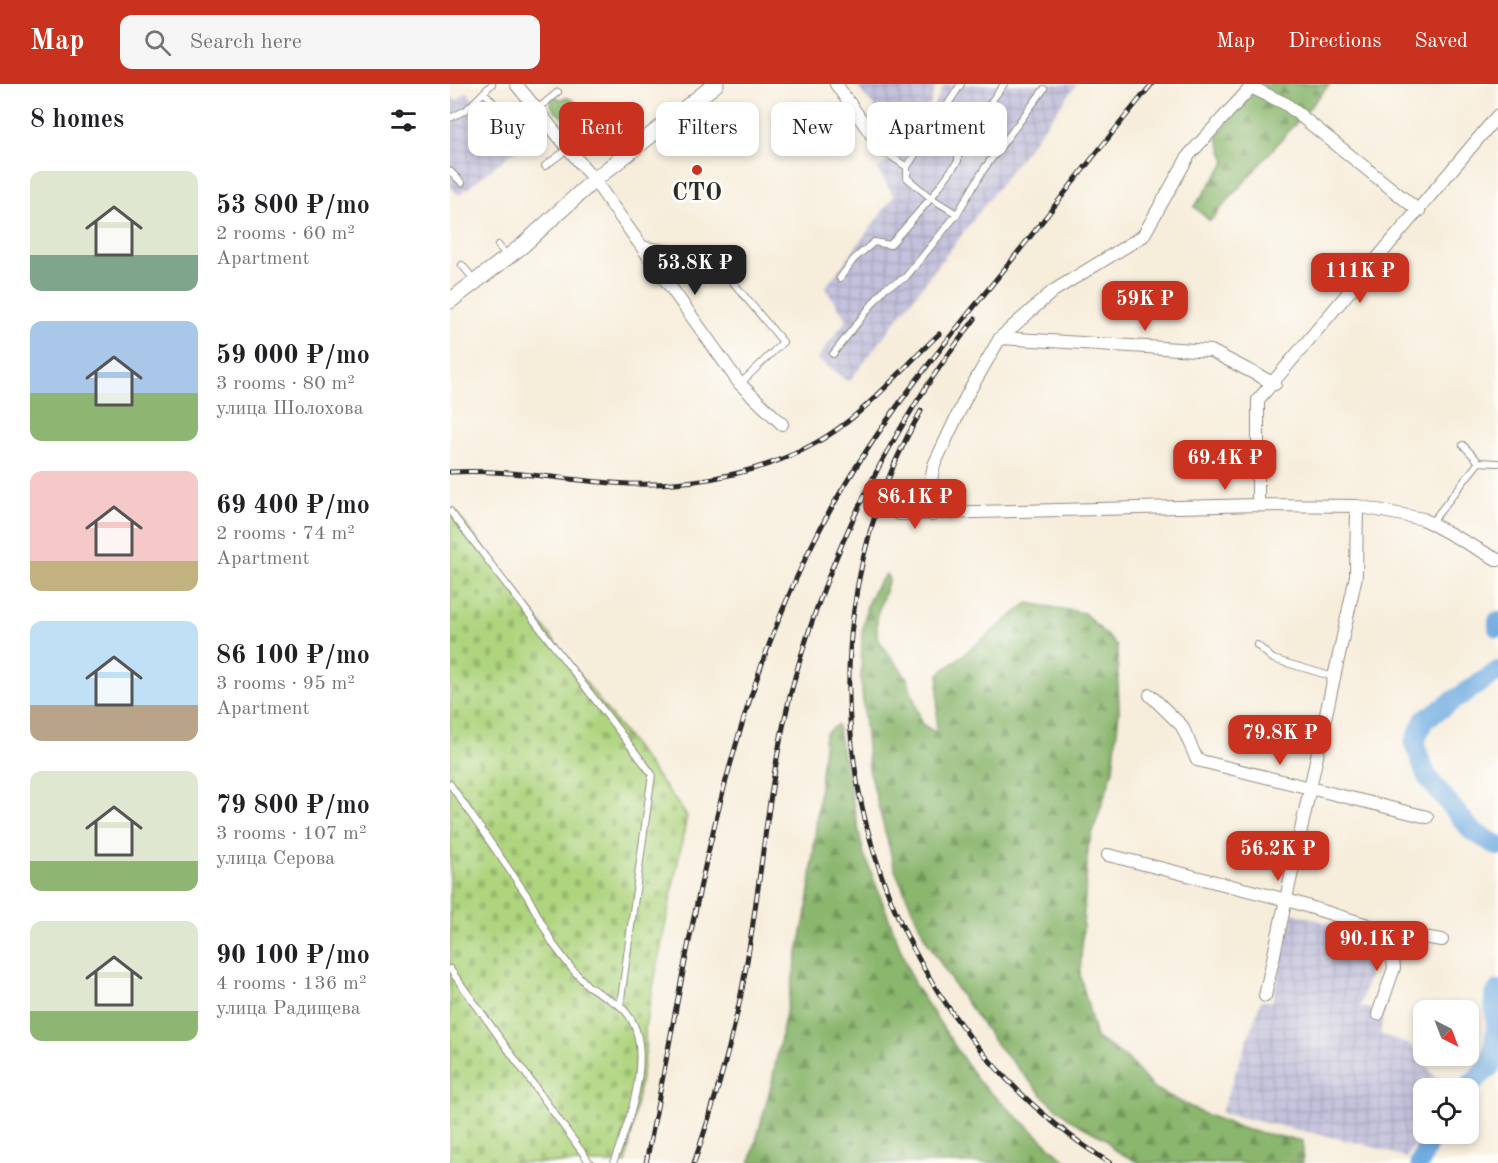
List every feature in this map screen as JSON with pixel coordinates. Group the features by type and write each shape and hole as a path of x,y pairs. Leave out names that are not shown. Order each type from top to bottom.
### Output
{"street":[{"path":"516,84 531,102"},
{"path":"450,301 476,281 503,251 549,223 594,180 716,84"},
{"path":"836,84 867,127"},
{"path":"932,515 928,495 934,465 967,394 1000,338 1053,291 1143,236 1189,155 1253,86 1286,104 1419,211"},
{"path":"1258,505 1258,400 1275,384 1498,115"},
{"path":"547,122 559,136"},
{"path":"575,156 740,384 782,424"},
{"path":"1000,338 1211,351 1275,384"},
{"path":"898,514 932,515 1258,505 1357,506 1423,519 1498,560"},
{"path":"1265,996 1356,576 1357,506"},
{"path":"1150,695 1182,726 1197,760 1427,817"},
{"path":"1108,855 1287,900 1390,932 1442,940"},
{"path":"1378,1014 1394,968 1390,932"}],"lane":[{"path":"450,118 466,111 492,84"},
{"path":"957,214 930,198 907,178 907,167 961,84"},
{"path":"840,278 854,259 874,242 890,244 930,198 958,161 958,147 1004,84"},
{"path":"833,354 885,288 905,278 957,214 984,170 1044,89"},
{"path":"484,92 493,102"},
{"path":"546,102 558,92"},
{"path":"545,166 559,156"},
{"path":"891,156 907,167"},
{"path":"450,171 462,183"},
{"path":"640,244 710,255 783,342 740,384"},
{"path":"462,265 476,281"},
{"path":"1463,445 1479,462 1498,463"},
{"path":"1431,524 1479,462"},
{"path":"450,511 652,774 620,1006"},
{"path":"1257,645 1273,659 1334,677"},
{"path":"450,784 528,897 553,944 572,969 588,986 620,1006 631,1021 639,1045 640,1059 631,1116 613,1163"},
{"path":"450,969 590,1163"}],"shaded area":[{"path":"855,84 936,84 931,102 870,102"},
{"path":"944,84 1077,84 849,382 817,359 847,319 825,288 894,196 877,169 894,156 1007,156 1007,102 936,102"},
{"path":"467,92 476,102 468,102 468,156 508,156 459,195 450,186 450,95 456,101"},
{"path":"1293,913 1348,929 1378,945 1360,1006 1384,1013 1380,1034 1412,1046 1413,1066 1427,1066 1436,1078 1413,1078 1414,1144 1407,1158 1367,1145 1221,1113 1261,1001 1272,1002"}],"green space":[{"path":"1259,84 1330,84 1210,221 1194,207 1226,162 1217,136"},
{"path":"555,95 559,99 568,98 575,101 559,102 559,114 554,111 549,99"},
{"path":"453,508 687,816 645,1027 645,1054 626,1163 450,1163 450,510"},
{"path":"886,574 889,579 877,615 877,638 907,678 922,724 936,733 939,674 1028,603 1084,613 1117,646 1119,711 1113,770 1088,847 1080,975 1096,1038 1127,1058 1152,1087 1204,1114 1247,1130 1303,1141 1303,1163 1139,1163 1113,1149 1106,1139 1072,1121 1045,1098 997,1045 958,991 925,938 895,870 869,769 861,681 862,633 867,605 875,588"},
{"path":"837,725 863,851 914,984 978,1081 1068,1163 750,1163 772,1082 809,898 825,734"}],"waterway":[{"path":"1498,621 1498,628"},
{"path":"1498,671 1424,720 1414,743 1427,777 1472,831 1498,846"},
{"path":"1477,1078 1491,1066 1496,1029 1494,997 1498,990"},
{"path":"1420,1163 1428,1144"}],"railway":[{"path":"646,1163 708,851 728,774 750,698 777,624 809,551 852,474 901,400 1152,84"},
{"path":"694,1163 731,1042 742,992 779,748 795,677 810,629 846,535 867,489 917,402 975,319"},
{"path":"450,472 512,473 643,484 705,480 736,474 795,453 822,439 847,422 939,334"},
{"path":"921,411 877,511 853,615 850,720 866,824 901,924 954,1015 1024,1096 1110,1163"}],"place":[{"name":"СТО","path":"697,170"}]}
